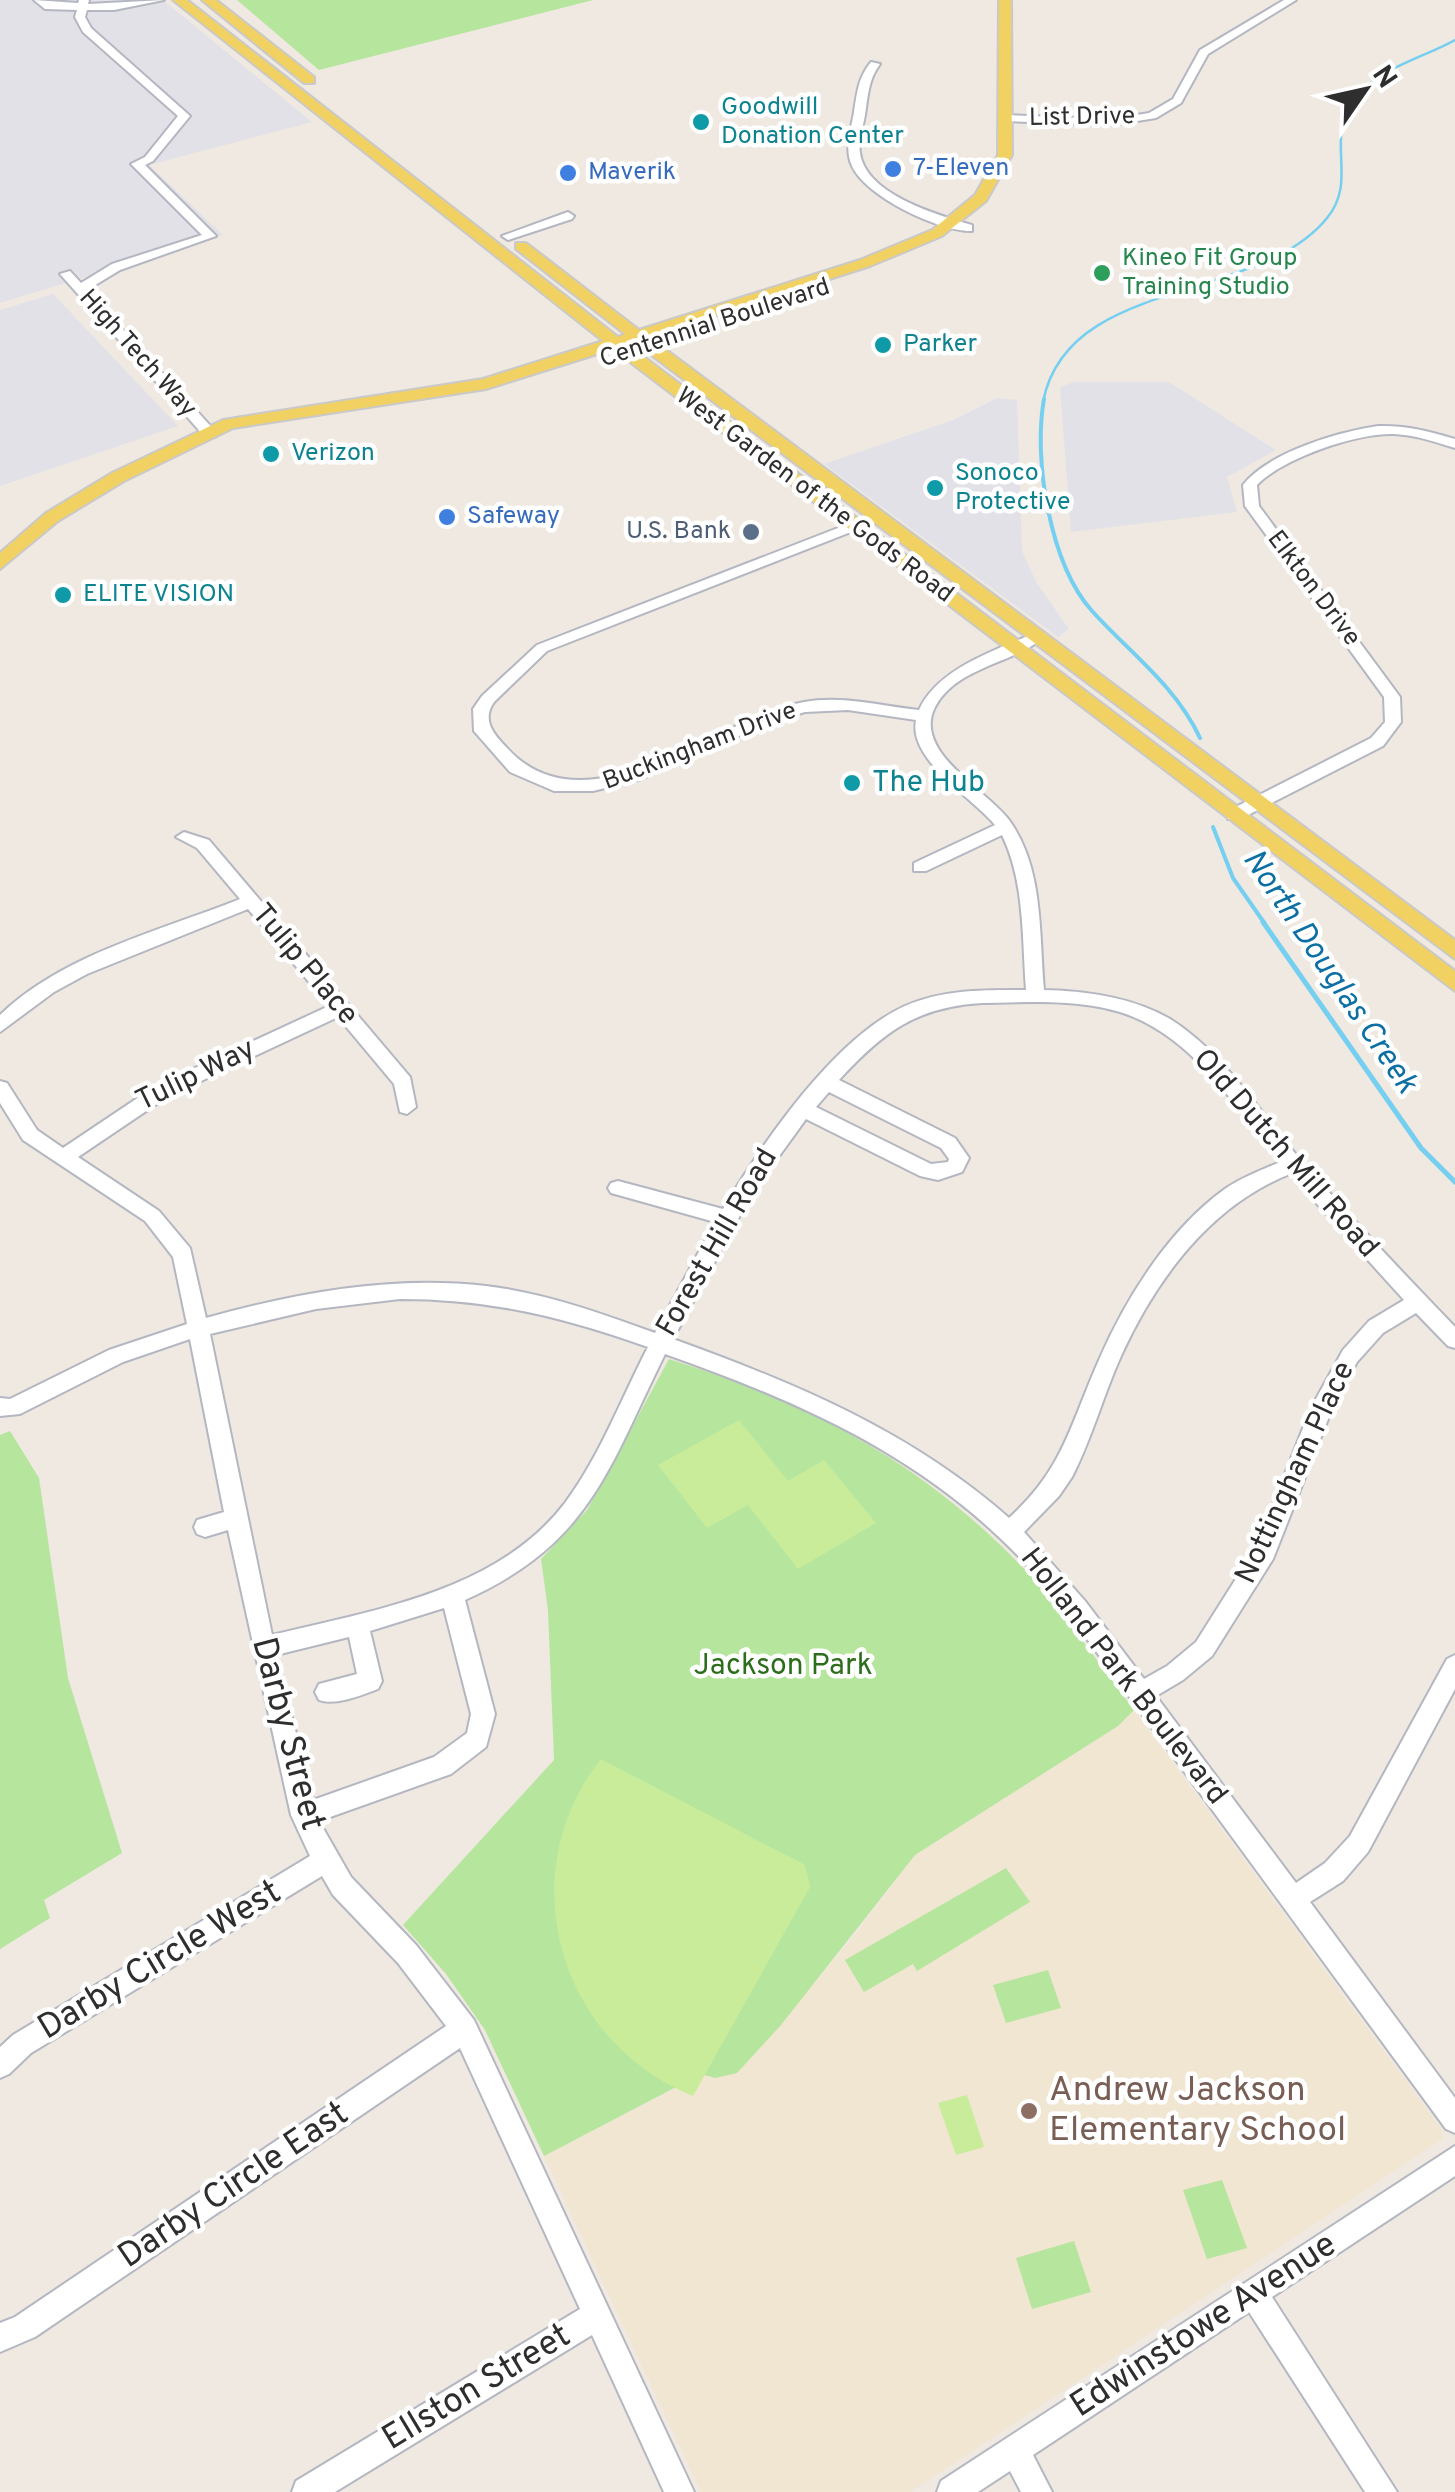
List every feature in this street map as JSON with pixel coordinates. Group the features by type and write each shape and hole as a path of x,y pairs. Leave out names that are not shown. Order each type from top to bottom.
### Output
{"main road":[{"name":"West Garden of the Gods Road","path":"179,0 632,344 874,518 1455,951"},
{"name":"West Garden of the Gods Road","path":"208,0 508,236 853,526 1455,983"},
{"name":"Centennial Boulevard","path":"1005,0 1018,172"},
{"name":"Centennial Boulevard","path":"963,223 1000,170 1014,118 1020,37 1017,0"},
{"path":"326,113 346,116 406,163 428,174"},
{"name":"Centennial Boulevard","path":"0,563 52,517 140,464 210,434 475,399 632,344 909,260 1000,202"},
{"name":"Centennial Boulevard","path":"0,583 69,521 76,504"}],"street":[{"path":"39,0 45,6 122,0"},
{"path":"81,2 160,0"},
{"name":"List Drive","path":"1014,118 1112,122 1159,112 1177,101 1204,52 1291,0"},
{"path":"78,290 116,267 210,236 137,164 149,159 184,116 86,30 80,17 81,2"},
{"path":"875,64 863,80 854,158 874,185 902,202 963,223"},
{"path":"508,236 568,216"},
{"name":"High Tech Way","path":"66,274 210,434"},
{"name":"Elkton Drive","path":"1234,815 1377,742 1390,728 1396,713 1392,696 1252,506 1250,485 1267,469 1367,430 1417,430 1455,444"},
{"name":"Buckingham Drive","path":"874,518 542,648 488,698 481,709 482,731 526,776 560,788 582,790 619,780 799,707 832,706 924,716"},
{"path":"1035,638 951,678 932,698 924,716 927,746 937,761 1005,828 1022,870 1036,996"},
{"path":"920,867 1005,828"},
{"name":"Tulip Place","path":"184,836 203,844 402,1082 407,1107"},
{"path":"0,1026 22,1004 57,982 251,901"},
{"name":"Forest Hill Road","path":"263,1648 452,1594 514,1566 572,1511 726,1218 755,1169 801,1108 882,1028 915,1009 957,998 1036,996"},
{"name":"Old Dutch Mill Road","path":"1036,996 1117,1004 1170,1029 1198,1051 1294,1165 1455,1340"},
{"name":"Tulip Way","path":"62,1159 110,1119 150,1096 341,1008"},
{"path":"801,1108 927,1171 938,1174 955,1167 959,1158 948,1143 826,1082"},
{"name":"Darby Street","path":"0,1088 30,1135 152,1216 172,1234 183,1254 263,1648 302,1815 324,1861 425,1976 465,2029 678,2492"},
{"path":"1009,1532 1042,1503 1067,1472 1110,1358 1165,1268 1230,1196 1294,1165"},
{"path":"618,1188 726,1218"},
{"name":"Holland Park Boulevard","path":"4,1412 124,1353 197,1330 348,1296 442,1292 485,1294 550,1308 770,1381 849,1417 922,1461 1009,1532 1050,1575 1455,2120"},
{"name":"Nottingham Place","path":"1140,1693 1175,1673 1204,1649 1265,1552 1313,1430 1350,1356 1376,1327 1418,1302"},
{"path":"205,1526 236,1518"},
{"path":"302,1815 442,1766 478,1739 483,1714 452,1594"},
{"path":"327,1692 370,1681 357,1623"},
{"path":"1293,1899 1334,1872 1359,1844 1455,1666"},
{"name":"Darby Circle West","path":"0,2065 22,2044 324,1861"},
{"name":"Darby Circle East","path":"0,2338 25,2327 465,2029"},
{"name":"Edwinstowe Avenue","path":"952,2492 1455,2160"},
{"path":"1254,2294 1382,2492"},
{"name":"Ellston Street","path":"307,2492 597,2315"},
{"path":"1014,2451 1037,2492"}],"shaded area":[{"path":"0,0 163,0 312,122 149,165 223,235 0,303"},
{"path":"53,294 178,426 0,486 0,310"},
{"path":"1074,382 1169,382 1276,450 1227,477 1237,512 1071,532 1060,387"},
{"path":"997,398 1017,400 1022,551 1036,582 1069,629 1058,637 824,464 953,420"},
{"name":"Andrew Jackson Elementary School","path":"1134,1710 1441,2129 1443,2139 910,2492 701,2492 544,2156 683,2084 690,2075 737,2073 850,1941 915,1855 1118,1726"}],"green space":[{"path":"237,0 593,0 319,70"},
{"name":"Jackson Park","path":"669,1359 721,1376 817,1417 905,1468 947,1499 1041,1587 1134,1710 1118,1726 915,1855 781,2025 737,2073 715,2078 701,2074 544,2156 485,2030 446,1974 403,1925 554,1760 548,1610 541,1559 587,1510"},
{"path":"739,1420 788,1481 824,1460 876,1523 798,1569 748,1505 707,1528 658,1465"},
{"path":"10,1431 39,1478 68,1678 122,1853 44,1900 50,1918 0,1949 0,1435"},
{"path":"601,1759 805,1865 810,1887 693,2096 647,2071 609,2037 581,1996 562,1950 555,1902 558,1853 573,1804"},
{"path":"1006,1868 1030,1902 917,1971 913,1964 864,1992 845,1960"},
{"path":"1048,1970 1061,2008 1006,2023 993,1985"},
{"path":"967,2095 984,2147 956,2155 938,2103"},
{"path":"1222,2180 1247,2248 1207,2259 1183,2190"},
{"path":"1074,2241 1091,2292 1032,2309 1016,2258"}],"waterway":[{"name":"North Douglas Creek","path":"1044,400 1059,361 1088,332 1125,311 1257,265 1296,245 1327,218 1341,187 1341,139 1349,107 1371,82 1455,40"},
{"name":"North Douglas Creek","path":"1044,400 1043,480 1065,567 1092,611 1165,686 1200,738"},
{"name":"North Douglas Creek","path":"1213,827 1233,878 1265,924"},
{"name":"North Douglas Creek","path":"1263,922 1421,1148 1455,1182"}],"place":[{"name":"Goodwill Donation Center","path":"701,122"},
{"name":"7-Eleven","path":"893,169"},
{"name":"Maverik","path":"568,173"},
{"name":"Kineo Fit Group Training Studio","path":"1102,273"},
{"name":"Parker","path":"883,345"},
{"name":"Verizon","path":"271,454"},
{"name":"Sonoco Protective","path":"935,488"},
{"name":"Safeway","path":"447,517"},
{"name":"U.S. Bank","path":"751,532"},
{"name":"ELITE VISION","path":"63,595"},
{"name":"The Hub","path":"852,783"},
{"name":"Andrew Jackson Elementary School","path":"1029,2111"}]}
